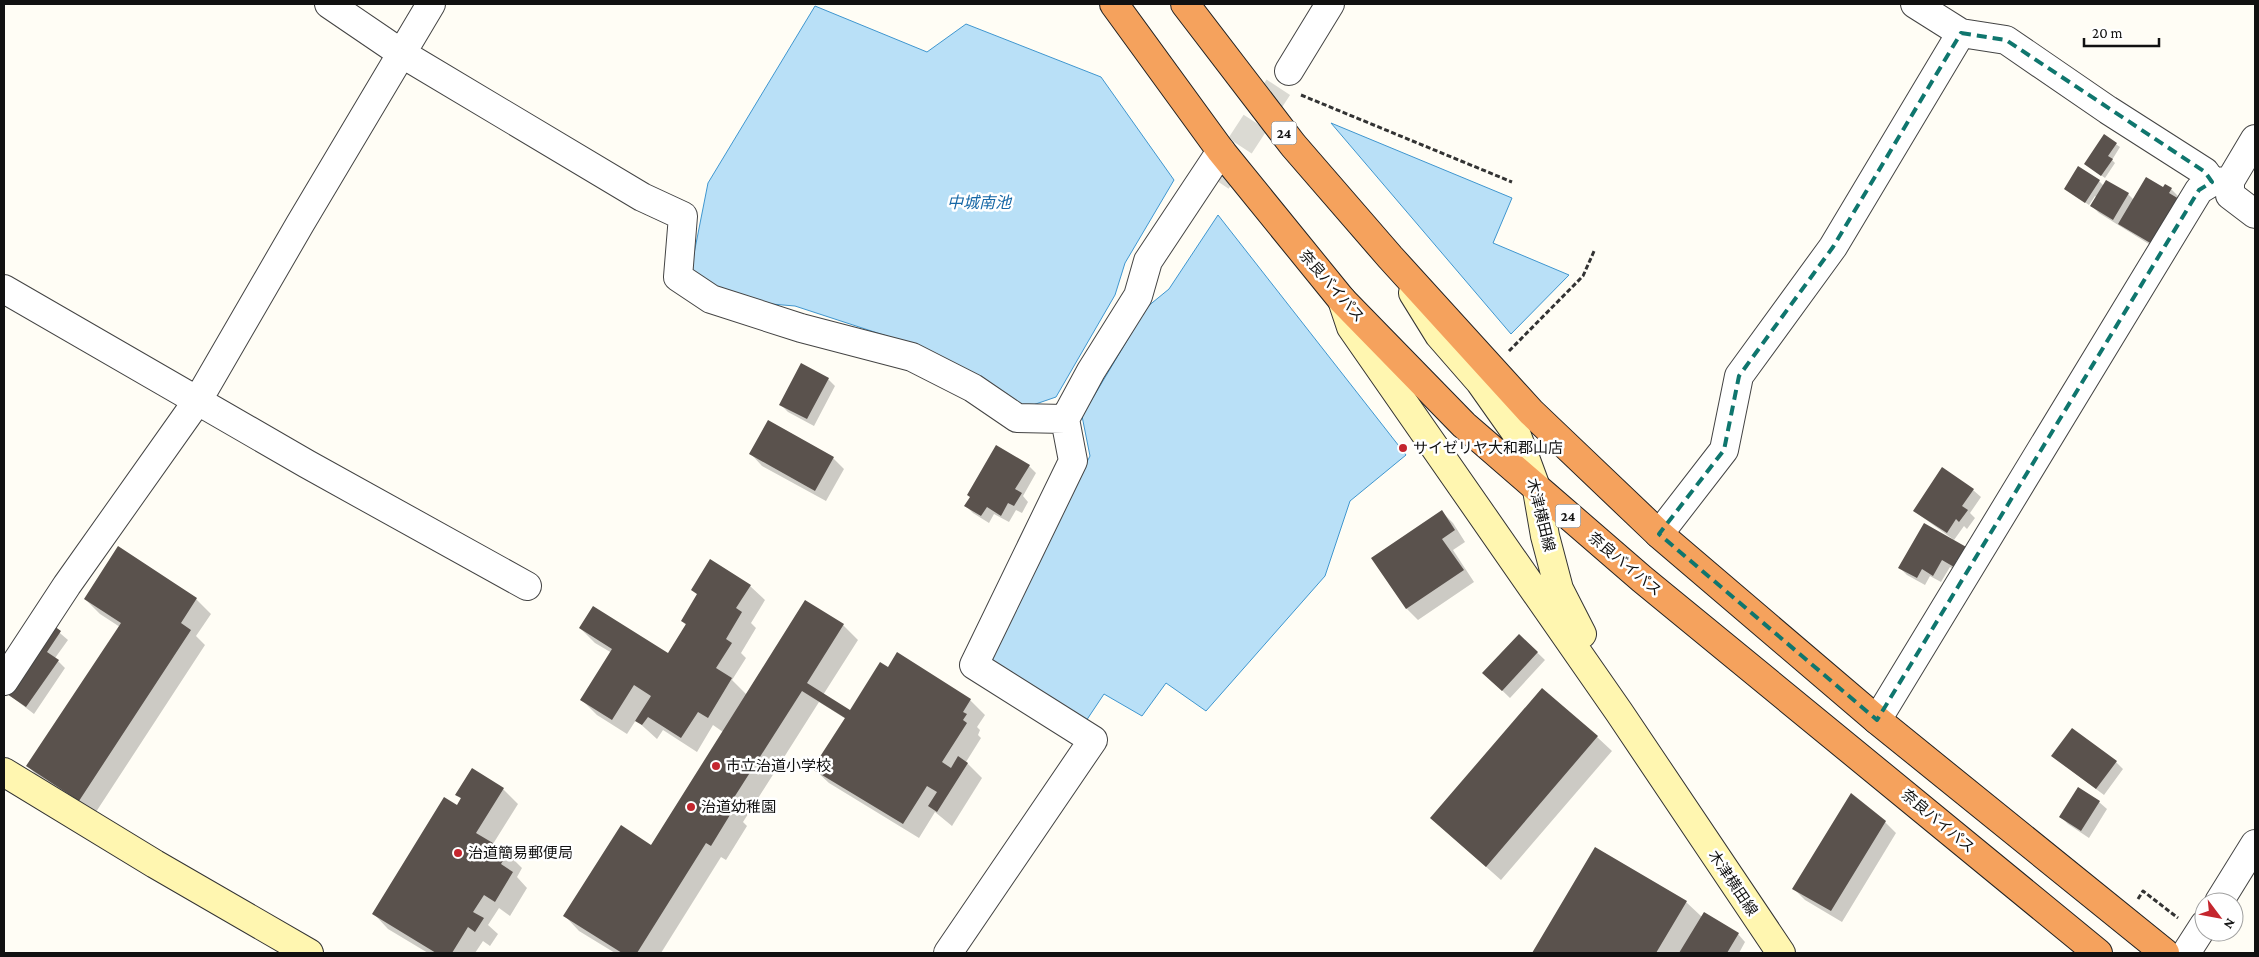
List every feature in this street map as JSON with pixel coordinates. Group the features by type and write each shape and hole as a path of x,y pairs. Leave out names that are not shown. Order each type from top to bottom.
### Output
{"highway":[{"name":"奈良バイパス","path":"1114,4 1221,151 1342,300 1464,425 1642,579 2098,953"},
{"name":"24","path":"1185,4 1293,146 1390,257 1531,412 1658,534 1877,720 2165,953"}],"main road":[{"name":"木津横田線","path":"1390,257 1439,335 1480,382 1516,433 1537,490 1545,536 1560,589 1620,712"},
{"name":"木津横田線","path":"1342,300 1351,327 1620,712 1780,953"},
{"path":"4,772 155,864 309,953"}],"street":[{"path":"329,4 401,53 642,197 683,216 678,277 712,299 801,328 912,358 973,388 1017,418 1065,419"},
{"path":"4,680 67,585 198,400 431,4"},
{"path":"1289,71 1330,4"},
{"path":"1915,4 1961,33 2006,40 2108,110 2221,181 2230,195 2255,214"},
{"path":"1658,534 1724,450 1739,376 1833,247 1961,33"},
{"path":"1877,720 2199,190 2221,181 2255,139"},
{"path":"1138,296 1148,261 1221,151"},
{"path":"948,953 1093,740 974,666 1073,461 1065,419 1091,371 1138,296 1206,198"},
{"path":"4,289 307,464 527,586"},
{"path":"2225,892 2255,844"},
{"path":"2186,953 2194,941"}],"path":[{"path":"1267,112 1293,92 1512,182"},
{"path":"1490,368 1583,276 1594,249"}],"highlighted area":[{"path":"1961,33 2006,40 2205,172 2212,182 2199,190 1877,720 1659,534 1724,450 1739,376 1833,247"}],"water":[{"name":"中城南池","path":"815,6 927,52 966,24 1101,77 1174,180 1125,263 1115,295 1056,397 1027,407 905,342 795,306 747,302 690,274 708,183"},
{"path":"1331,123 1512,198 1493,243 1569,275 1511,334"},
{"path":"1218,215 1406,455 1350,501 1325,576 1206,711 1166,683 1142,716 1104,694 1084,724 986,657 1090,456 1082,416 1147,307 1169,289"}],"building":[{"path":"2104,134 2117,143 2108,156 2113,159 2101,176 2084,164"},
{"path":"2078,166 2100,180 2085,203 2064,189"},
{"path":"2146,177 2163,187 2165,184 2172,188 2169,193 2179,199 2152,244 2118,224"},
{"path":"2106,180 2129,193 2113,220 2090,206"},
{"path":"801,363 829,378 807,419 779,405"},
{"path":"768,420 834,457 815,491 749,454"},
{"path":"996,445 1030,465 1015,489 1022,493 1014,506 1008,503 1001,516 987,507 981,516 964,506 970,497 967,495"},
{"path":"1942,467 1974,489 1962,506 1968,510 1959,522 1956,519 1947,533 1913,511"},
{"path":"1442,510 1455,530 1442,539 1464,570 1406,609 1371,558"},
{"path":"1924,523 1968,548 1961,562 1957,560 1954,567 1942,560 1933,576 1922,569 1917,578 1898,568"},
{"path":"118,546 197,598 181,623 191,630 79,801 26,766 121,623 84,599"},
{"path":"710,559 751,585 736,608 742,612 726,639 732,643 716,668 732,678 708,718 698,712 681,738 648,717 642,725 635,721 651,696 634,685 612,720 580,700 612,649 579,628 593,606 668,653 686,624 681,621 697,594 691,590"},
{"path":"805,600 844,624 807,683 850,710 880,662 888,667 897,652 971,699 963,712 967,714 963,720 967,723 942,762 951,768 958,756 968,763 937,812 928,806 937,792 927,786 903,824 812,769 845,718 802,691 728,807 733,810 711,846 706,843 637,953 622,953 563,916 621,825 651,845"},
{"path":"54,626 61,631 47,652 59,660 26,707 7,694"},
{"path":"1519,634 1538,652 1502,691 1482,673"},
{"path":"1542,688 1598,736 1486,867 1430,818"},
{"path":"2072,728 2117,761 2096,789 2051,756"},
{"path":"472,768 504,788 476,833 508,852 501,864 513,872 495,902 484,895 473,912 484,918 475,932 468,927 452,953 436,953 372,914 444,797 457,805 461,798 455,795"},
{"path":"2078,787 2100,801 2081,831 2059,817"},
{"path":"1851,793 1886,821 1831,911 1792,889"},
{"path":"1595,847 1687,901 1656,953 1532,953"},
{"path":"1704,912 1739,933 1727,953 1679,953"}],"tunnel":[{"path":"1217,181 1289,71"}],"place":[{"name":"サイゼリヤ大和郡山店","path":"1403,448"},
{"name":"市立治道小学校","path":"716,766"},
{"name":"治道幼稚園","path":"691,807"},
{"name":"治道簡易郵便局","path":"458,853"}]}
